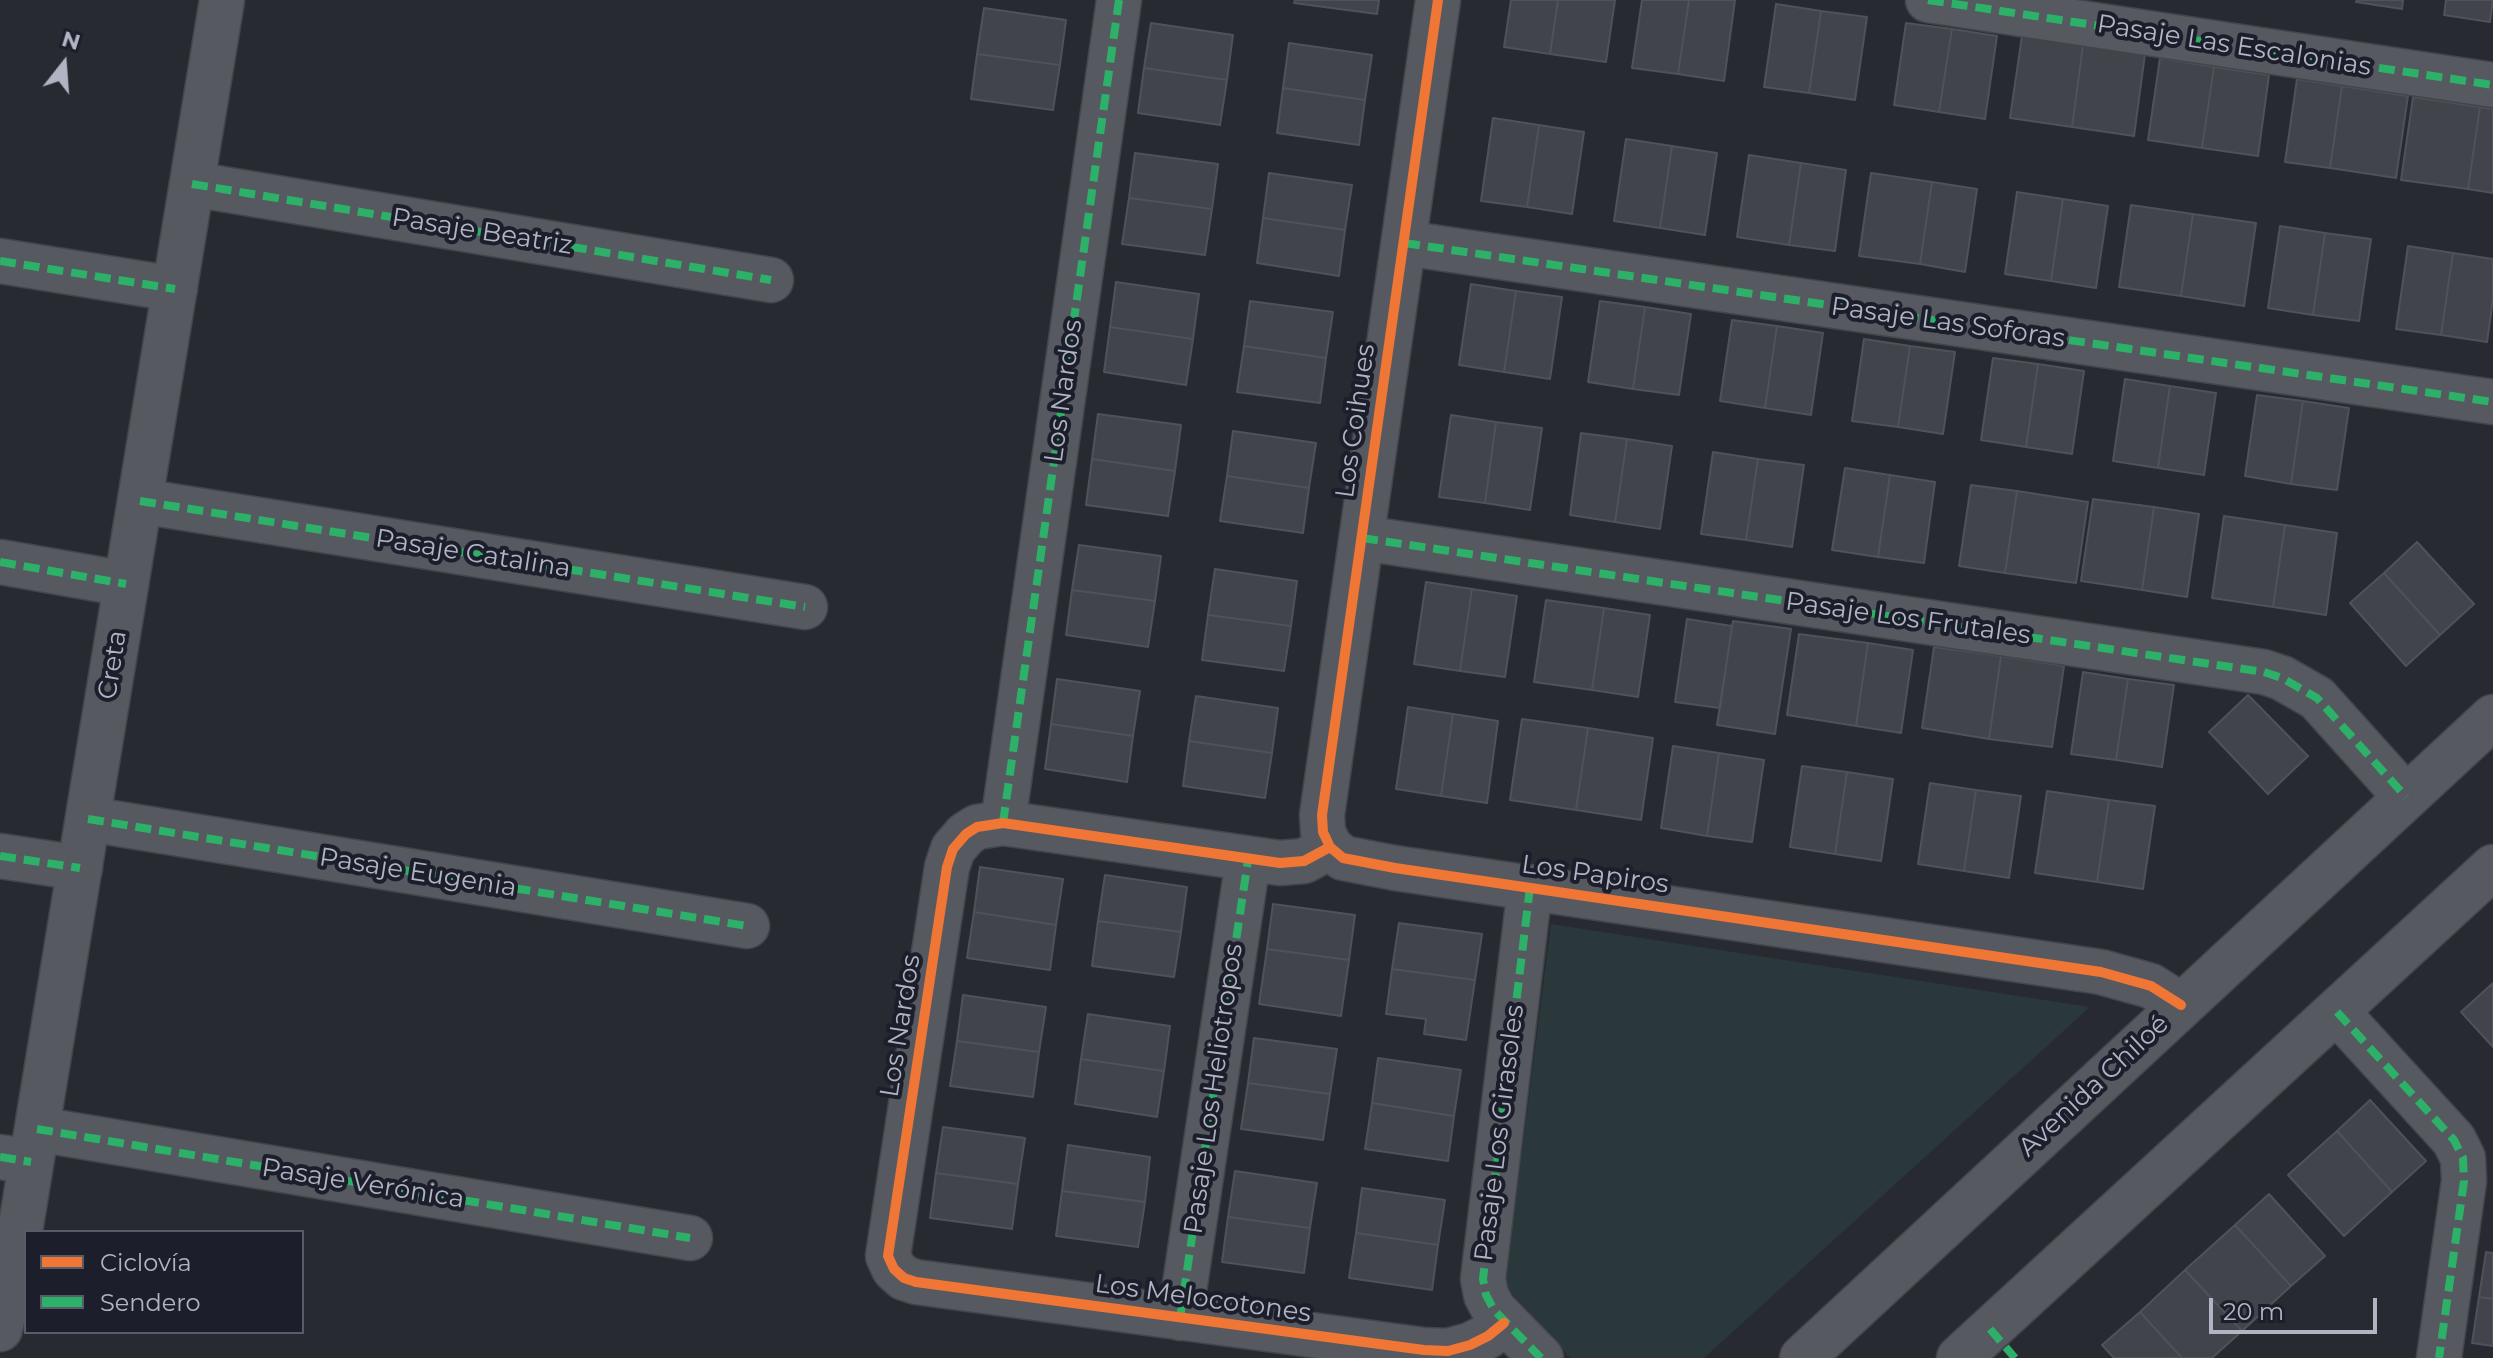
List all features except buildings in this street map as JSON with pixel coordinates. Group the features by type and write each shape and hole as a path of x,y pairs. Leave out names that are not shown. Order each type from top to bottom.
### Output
{"street":[{"name":"Creta","path":"0,1329 13,1274 23,1149 80,868 222,0"},
{"name":"Los Nardos","path":"894,1269 888,1256 889,1242 947,867 953,849 966,834 977,827 1003,823 1119,0"},
{"name":"Los Coihues","path":"1330,847 1323,832 1322,815 1438,0"},
{"name":"Pasaje Las Escalonias","path":"1928,0 2493,85"},
{"name":"Pasaje Beatriz","path":"192,184 771,280"},
{"name":"Pasaje Las Soforas","path":"1404,243 2493,402"},
{"path":"0,261 175,289"},
{"name":"Pasaje Catalina","path":"140,501 805,607"},
{"name":"Pasaje Los Frutales","path":"1362,538 2264,672 2282,678 2317,698 2406,797"},
{"path":"0,562 126,584"},
{"name":"Avenida Chiloé","path":"1802,1358 2493,717"},
{"name":"Pasaje Eugenia","path":"88,819 747,926"},
{"path":"1003,823 1280,863 1304,861 1330,847"},
{"name":"Los Papiros","path":"1330,847 1343,858 1359,861 2101,972 2151,986 2181,1005"},
{"path":"0,856 80,868"},
{"name":"Pasaje Los Heliotropos","path":"1180,1318 1248,860"},
{"path":"1988,1348 2337,1012 2493,867"},
{"name":"Pasaje Los Girasoles","path":"1530,887 1483,1279 1486,1295 1504,1323 1541,1358"},
{"path":"2337,1012 2454,1140 2463,1158 2464,1181 2439,1358"},
{"name":"Pasaje Verónica","path":"23,1149 690,1238"},
{"name":"Los Melocotones","path":"894,1269 904,1278 916,1282 1424,1350 1448,1351 1470,1345 1504,1323"}],"shaded area":[{"path":"1551,924 2090,1007 1704,1358 1570,1358 1505,1286"}],"marked path":[{"path":"1003,823 1119,0"},
{"path":"1928,0 2493,85"},
{"path":"192,184 771,280"},
{"path":"1404,243 2493,402"},
{"path":"0,261 175,289"},
{"path":"140,501 805,607"},
{"path":"1362,538 2264,672 2282,678 2317,698 2406,797"},
{"path":"0,562 126,584"},
{"path":"88,819 747,926"},
{"path":"0,856 80,868"},
{"path":"1180,1318 1248,860"},
{"path":"1530,887 1483,1279 1486,1295 1494,1310 1541,1358"},
{"path":"2337,1012 2454,1140 2463,1158 2464,1181 2439,1358"},
{"path":"37,1129 690,1238"},
{"path":"0,1157 31,1162"},
{"path":"1990,1329 2015,1358"}],"cycle path":[{"path":"1438,0 1322,815 1323,832 1330,847 1343,858 1395,868 2101,972 2151,986 2181,1005"},
{"path":"1330,847 1304,861 1280,863 1003,823 977,827 966,834 953,849 947,867 888,1256 894,1269 904,1278 916,1282 1424,1350 1448,1351 1470,1345 1504,1323"}]}
